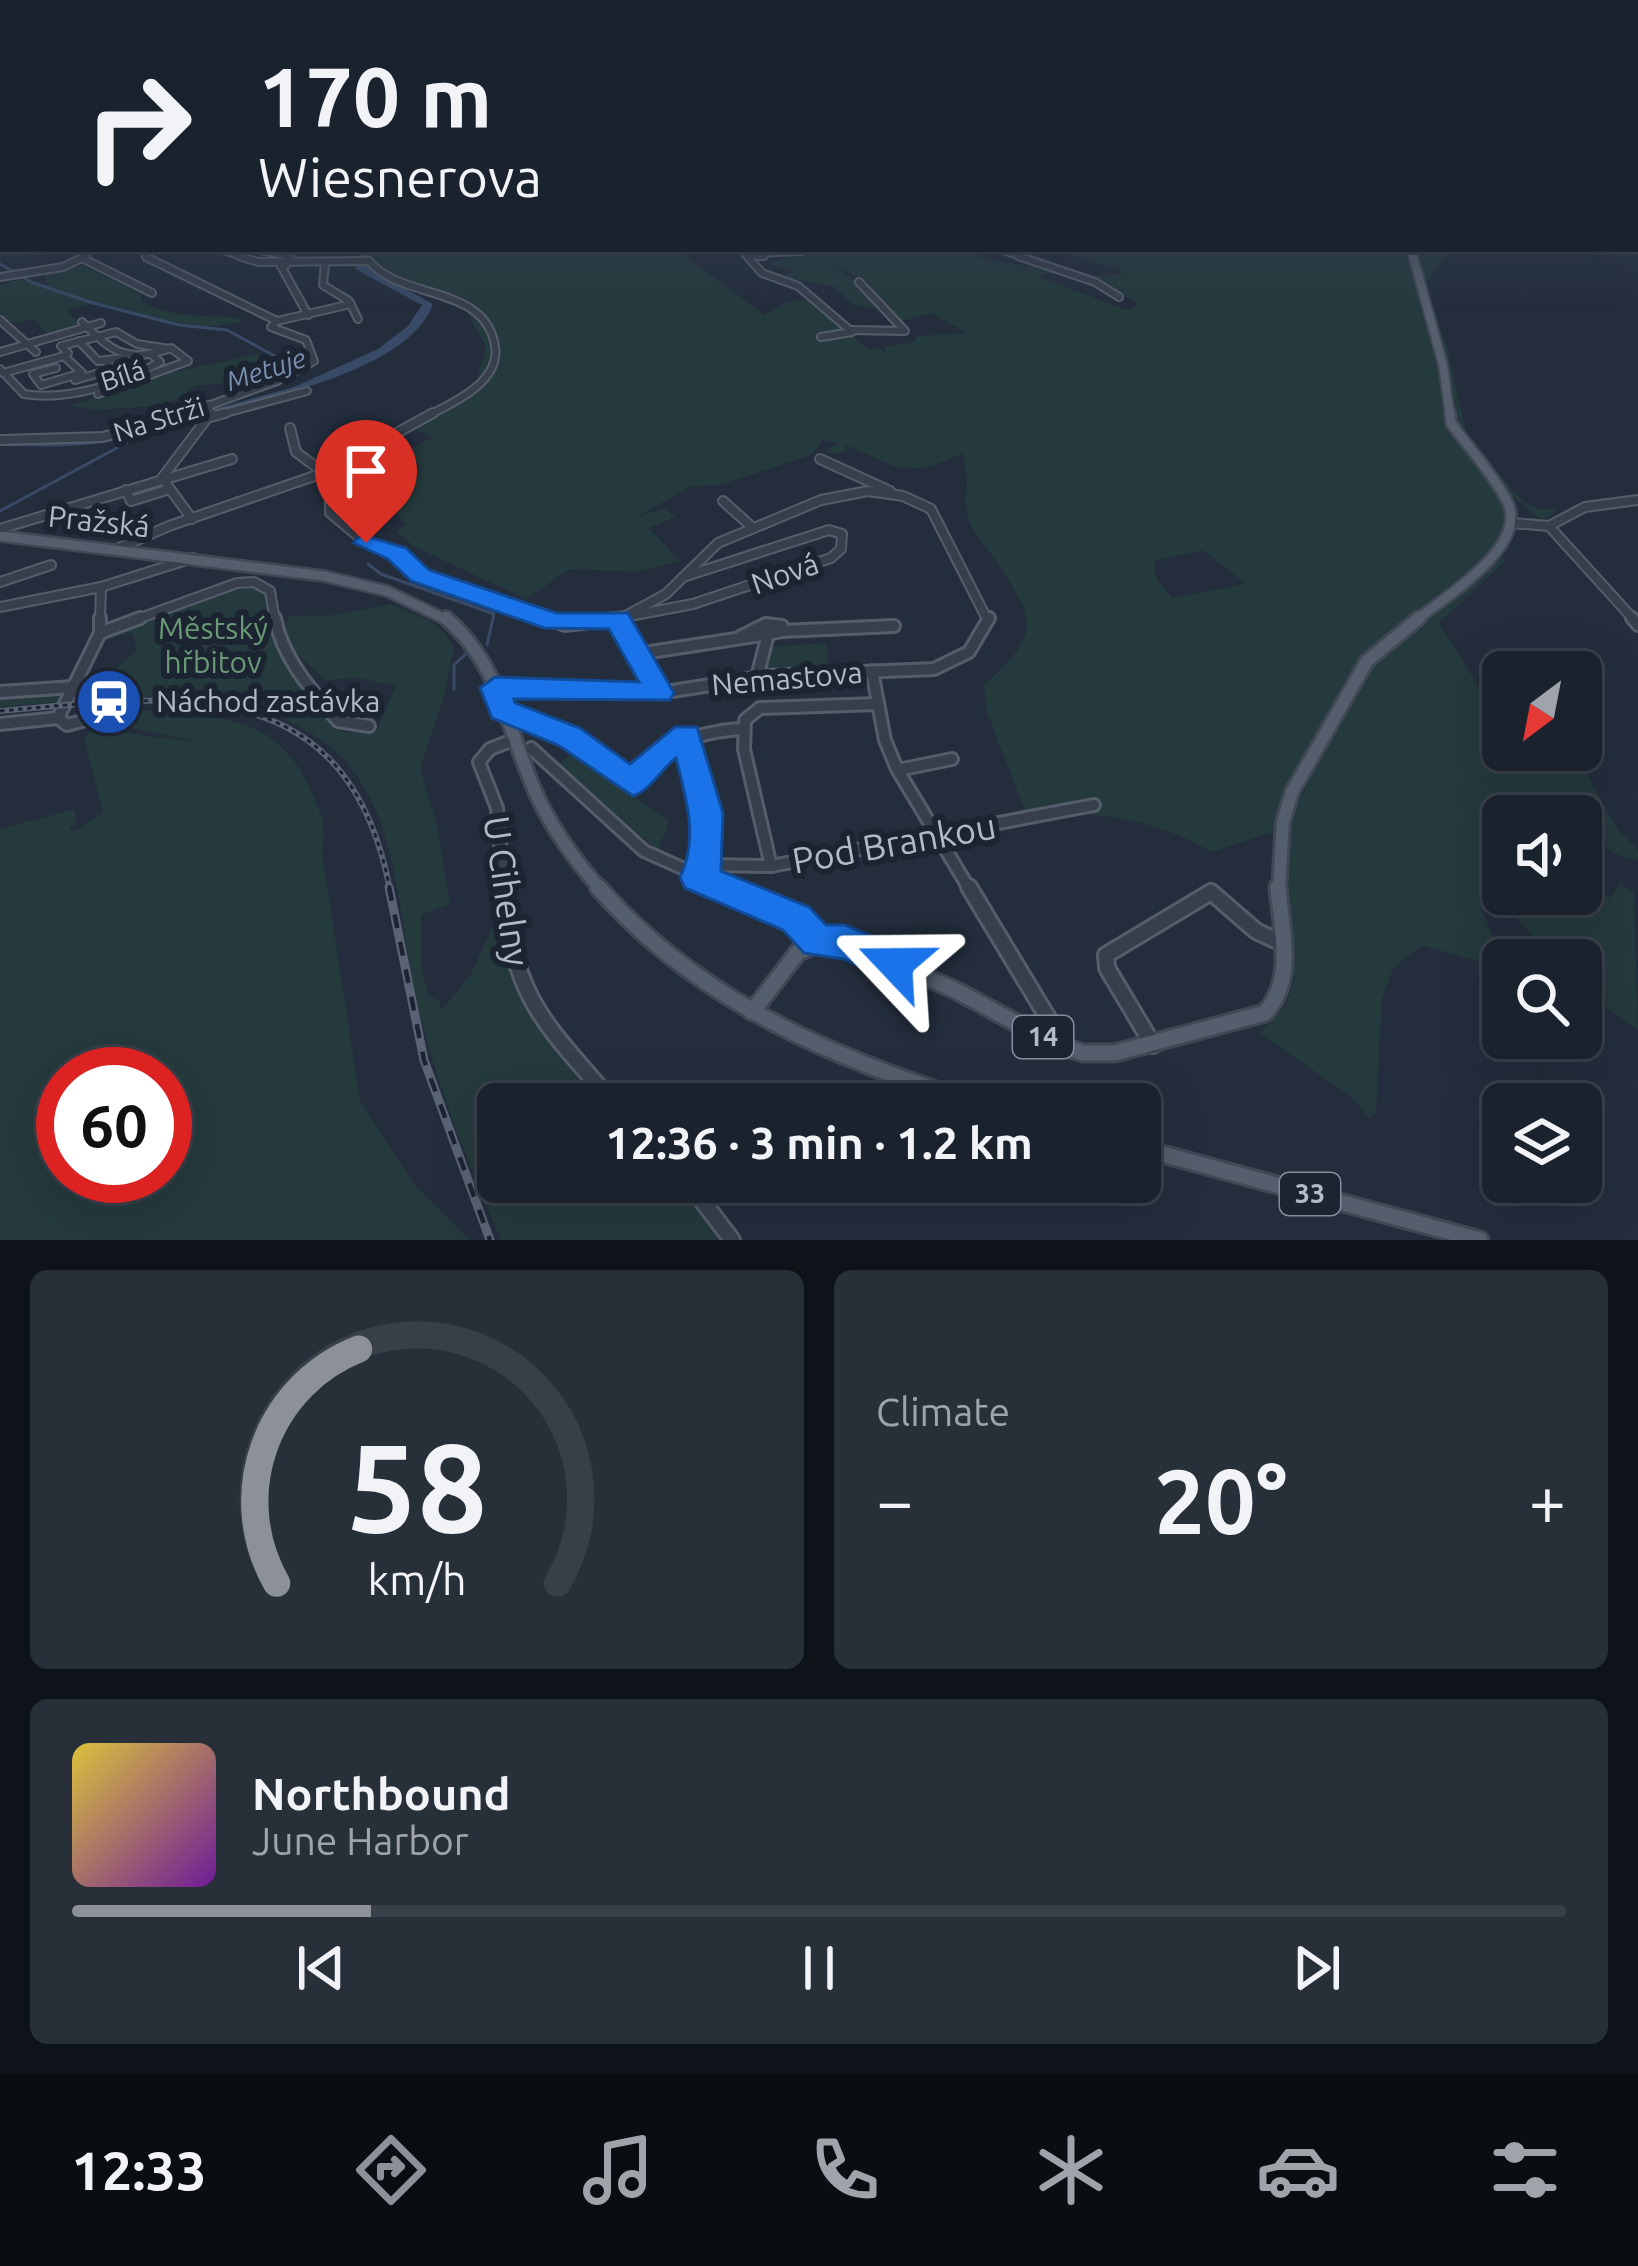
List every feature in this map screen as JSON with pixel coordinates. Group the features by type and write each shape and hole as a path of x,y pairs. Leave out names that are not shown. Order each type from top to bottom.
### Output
{"main road":[{"path":"1412,252 1443,365 1450,423 1505,494 1512,523"},
{"name":"14","path":"817,941 853,945 990,1007 1054,1044 1095,1054 1153,1045 1265,1013 1282,990 1284,944 1277,870 1286,810 1346,691 1367,662 1497,554 1512,523"},
{"name":"Pražská","path":"0,532 294,572 412,602 446,618 470,638 544,810 594,882 668,954 752,1012 864,1066 916,1083"},
{"path":"752,1012 793,957 817,941"},
{"name":"33","path":"1161,1154 1480,1240"}],"street":[{"path":"84,260 85,252"},
{"path":"218,252 240,262 296,263"},
{"path":"119,548 363,455 475,388 496,359 497,344 486,321 459,298 388,279 368,261 296,263 248,260 220,252"},
{"path":"263,252 314,263"},
{"path":"341,252 330,263 323,285 350,304 358,319"},
{"path":"368,261 374,252"},
{"path":"743,252 762,273 798,286 851,330 905,331 859,282"},
{"path":"744,252 756,257 802,252"},
{"path":"1006,252 1095,282 1119,297"},
{"path":"146,257 278,321 350,304"},
{"path":"0,277 84,260 152,293"},
{"path":"281,266 308,315"},
{"path":"0,320 36,352"},
{"name":"Na Strži","path":"0,440 100,437 210,411 258,391 310,367 311,346 271,327 278,321"},
{"path":"0,351 101,323"},
{"path":"85,324 115,353 152,355 169,349"},
{"path":"821,337 851,330"},
{"path":"98,394 188,363 169,349 136,344 116,332 61,346 68,353 33,374 41,385 70,383 82,373 124,358 145,370"},
{"path":"3,370 24,395 113,369 79,341"},
{"name":"Bílá","path":"70,383 145,370 160,362 152,355"},
{"path":"64,356 82,373"},
{"path":"3,370 53,364"},
{"path":"53,364 70,383"},
{"path":"162,478 210,411 307,391"},
{"path":"290,428 296,452 330,476 330,513 366,543 397,554 420,576 565,625 618,620 666,594 712,546 753,528 843,493 894,494"},
{"path":"0,532 232,459"},
{"path":"820,459 894,494"},
{"path":"162,478 192,519"},
{"path":"126,490 131,501 170,489"},
{"name":"Nemastova","path":"495,688 660,693 757,677 946,666 974,647 988,617 931,509 894,494"},
{"path":"723,500 753,528"},
{"path":"1512,523 1549,526 1585,507 1638,500"},
{"path":"1549,526 1638,625"},
{"name":"Nová","path":"618,620 722,596 831,558 841,549 842,534 829,530 683,578"},
{"path":"0,607 101,587 193,558"},
{"path":"0,582 51,565"},
{"path":"100,634 238,583 254,582 270,591 278,637 308,686 338,721 368,726"},
{"path":"58,718 100,634 101,587"},
{"path":"618,620 660,693"},
{"path":"740,638 766,624 782,626 782,631"},
{"path":"637,654 782,631 894,626"},
{"path":"757,677 768,634"},
{"path":"872,671 898,770 1054,1028 1054,1044"},
{"path":"1,693 73,687"},
{"path":"771,866 768,822 740,729 749,714 760,708 878,704"},
{"path":"0,724 58,718 67,725 126,709"},
{"path":"503,710 569,736 633,783 650,761 686,735 740,729"},
{"path":"686,735 707,813 702,871"},
{"name":"U Cihelny","path":"513,740 490,749 479,762 497,808 508,940 515,970 538,1015 596,1083"},
{"path":"531,748 644,850 702,871 796,919 817,941"},
{"path":"898,770 952,759"},
{"name":"Pod Brankou","path":"702,871 771,866 1094,806"},
{"path":"1153,1045 1107,968 1106,955 1211,892 1261,934 1284,944"},
{"path":"704,1203 732,1240"}],"green space":[{"path":"368,252 688,252 682,254 765,315 787,302 814,298 868,350 880,348 887,354 884,347 914,342 918,336 967,333 931,313 898,322 867,281 833,265 862,286 876,309 853,305 835,287 785,277 795,271 767,264 781,261 785,254 807,252 818,259 815,252 970,252 1053,272 1037,277 1127,310 1139,304 1090,276 1121,274 1118,268 1057,252 1408,252 1438,364 1445,422 1487,475 1505,509 1502,535 1491,552 1351,670 1285,789 1273,832 1212,852 1144,824 1071,813 1065,803 1025,811 986,710 984,685 1018,650 1027,621 1015,591 968,519 962,453 926,467 901,468 843,444 848,449 834,455 826,450 840,443 823,440 811,455 720,485 690,487 638,516 665,508 675,517 649,528 680,561 637,572 570,569 526,599 413,546 397,531 406,524 395,512 398,488 390,486 398,477 387,474 408,452 431,438 416,429 477,380 486,347 464,307 393,283 365,263","holes":["1203,550 1246,584 1172,598 1156,578 1154,561"]},
{"path":"1416,252 1449,252 1425,284 1448,350 1467,438 1523,501 1538,509 1557,510 1542,521 1510,494 1458,428 1448,365"},
{"path":"82,265 140,294 141,301 154,307 179,314 244,319 227,325 177,322 47,286 44,273"},
{"path":"19,279 91,304 67,311 83,326 50,336 33,319 17,323 0,318 0,286"},
{"path":"257,354 278,364 270,379 195,386 180,398 155,406 96,410 69,406 169,373"},
{"path":"1503,557 1506,560 1439,623 1482,692 1482,771 1585,771 1598,795 1482,795 1482,915 1495,939 1482,939 1482,962 1422,945 1393,968 1382,999 1376,1111 1369,1119 1353,1098 1259,1033 1286,1006 1294,981 1286,873 1293,813 1373,665"},
{"name":"Městský hřbitov","path":"241,585 255,586 267,597 271,629 285,661 343,732 376,732 396,686 359,678 325,680 289,646 284,628 290,616 334,615 391,604 444,632 454,647 443,700 420,768 436,821 450,904 421,915 422,965 429,996 440,1001 440,1011 470,976 500,911 515,983 533,1021 581,1083 477,1083 477,1182 431,1054 414,990 390,854 376,811 347,764 309,732 263,711 212,700 103,698 0,707 0,696 75,692 83,676 115,669 137,649 132,633 99,641 101,636"},
{"path":"827,643 829,670 765,668 771,647"},
{"path":"140,710 222,719 266,735 301,771 323,825 322,852 360,1100 413,1183 470,1240 0,1240 0,829 75,809 76,825 69,828 73,832 103,812 84,739 92,729 197,742 114,724 123,713"},
{"path":"578,749 608,778 669,821 658,851 559,764"},
{"path":"1602,802 1618,830 1638,850 1638,860 1609,850 1602,842"},
{"path":"1620,883 1634,893 1638,1030 1602,1004 1602,939 1535,939 1514,915 1602,915 1602,894 1610,898"},
{"path":"486,1203 697,1203 720,1232 718,1240 501,1240"}],"water":[{"path":"361,252 368,252 365,263 370,270 433,304 419,328 364,365 293,391 114,441 0,446 0,442 98,441 294,387 378,349 408,326 422,305 355,269"}],"waterway":[{"name":"Metuje","path":"0,264 31,282 93,303 179,325 227,330 295,367"},
{"path":"0,511 141,435"},
{"path":"368,564 381,574 494,614 487,645"},
{"path":"454,689 454,665 468,652"}],"railway":[{"path":"0,711 130,701 191,702 246,712 295,732 336,767 368,818 390,890"},
{"path":"389,887 424,1060 490,1240"}],"place":[{"name":"Náchod zastávka","path":"109,702"}],"route":[{"path":"366,543 397,554 420,576 554,622 578,625 618,620 660,693 495,688 503,710 569,736 633,783 650,761 686,735 707,813 706,866 698,877 796,919 817,941 845,942 895,964"}]}
